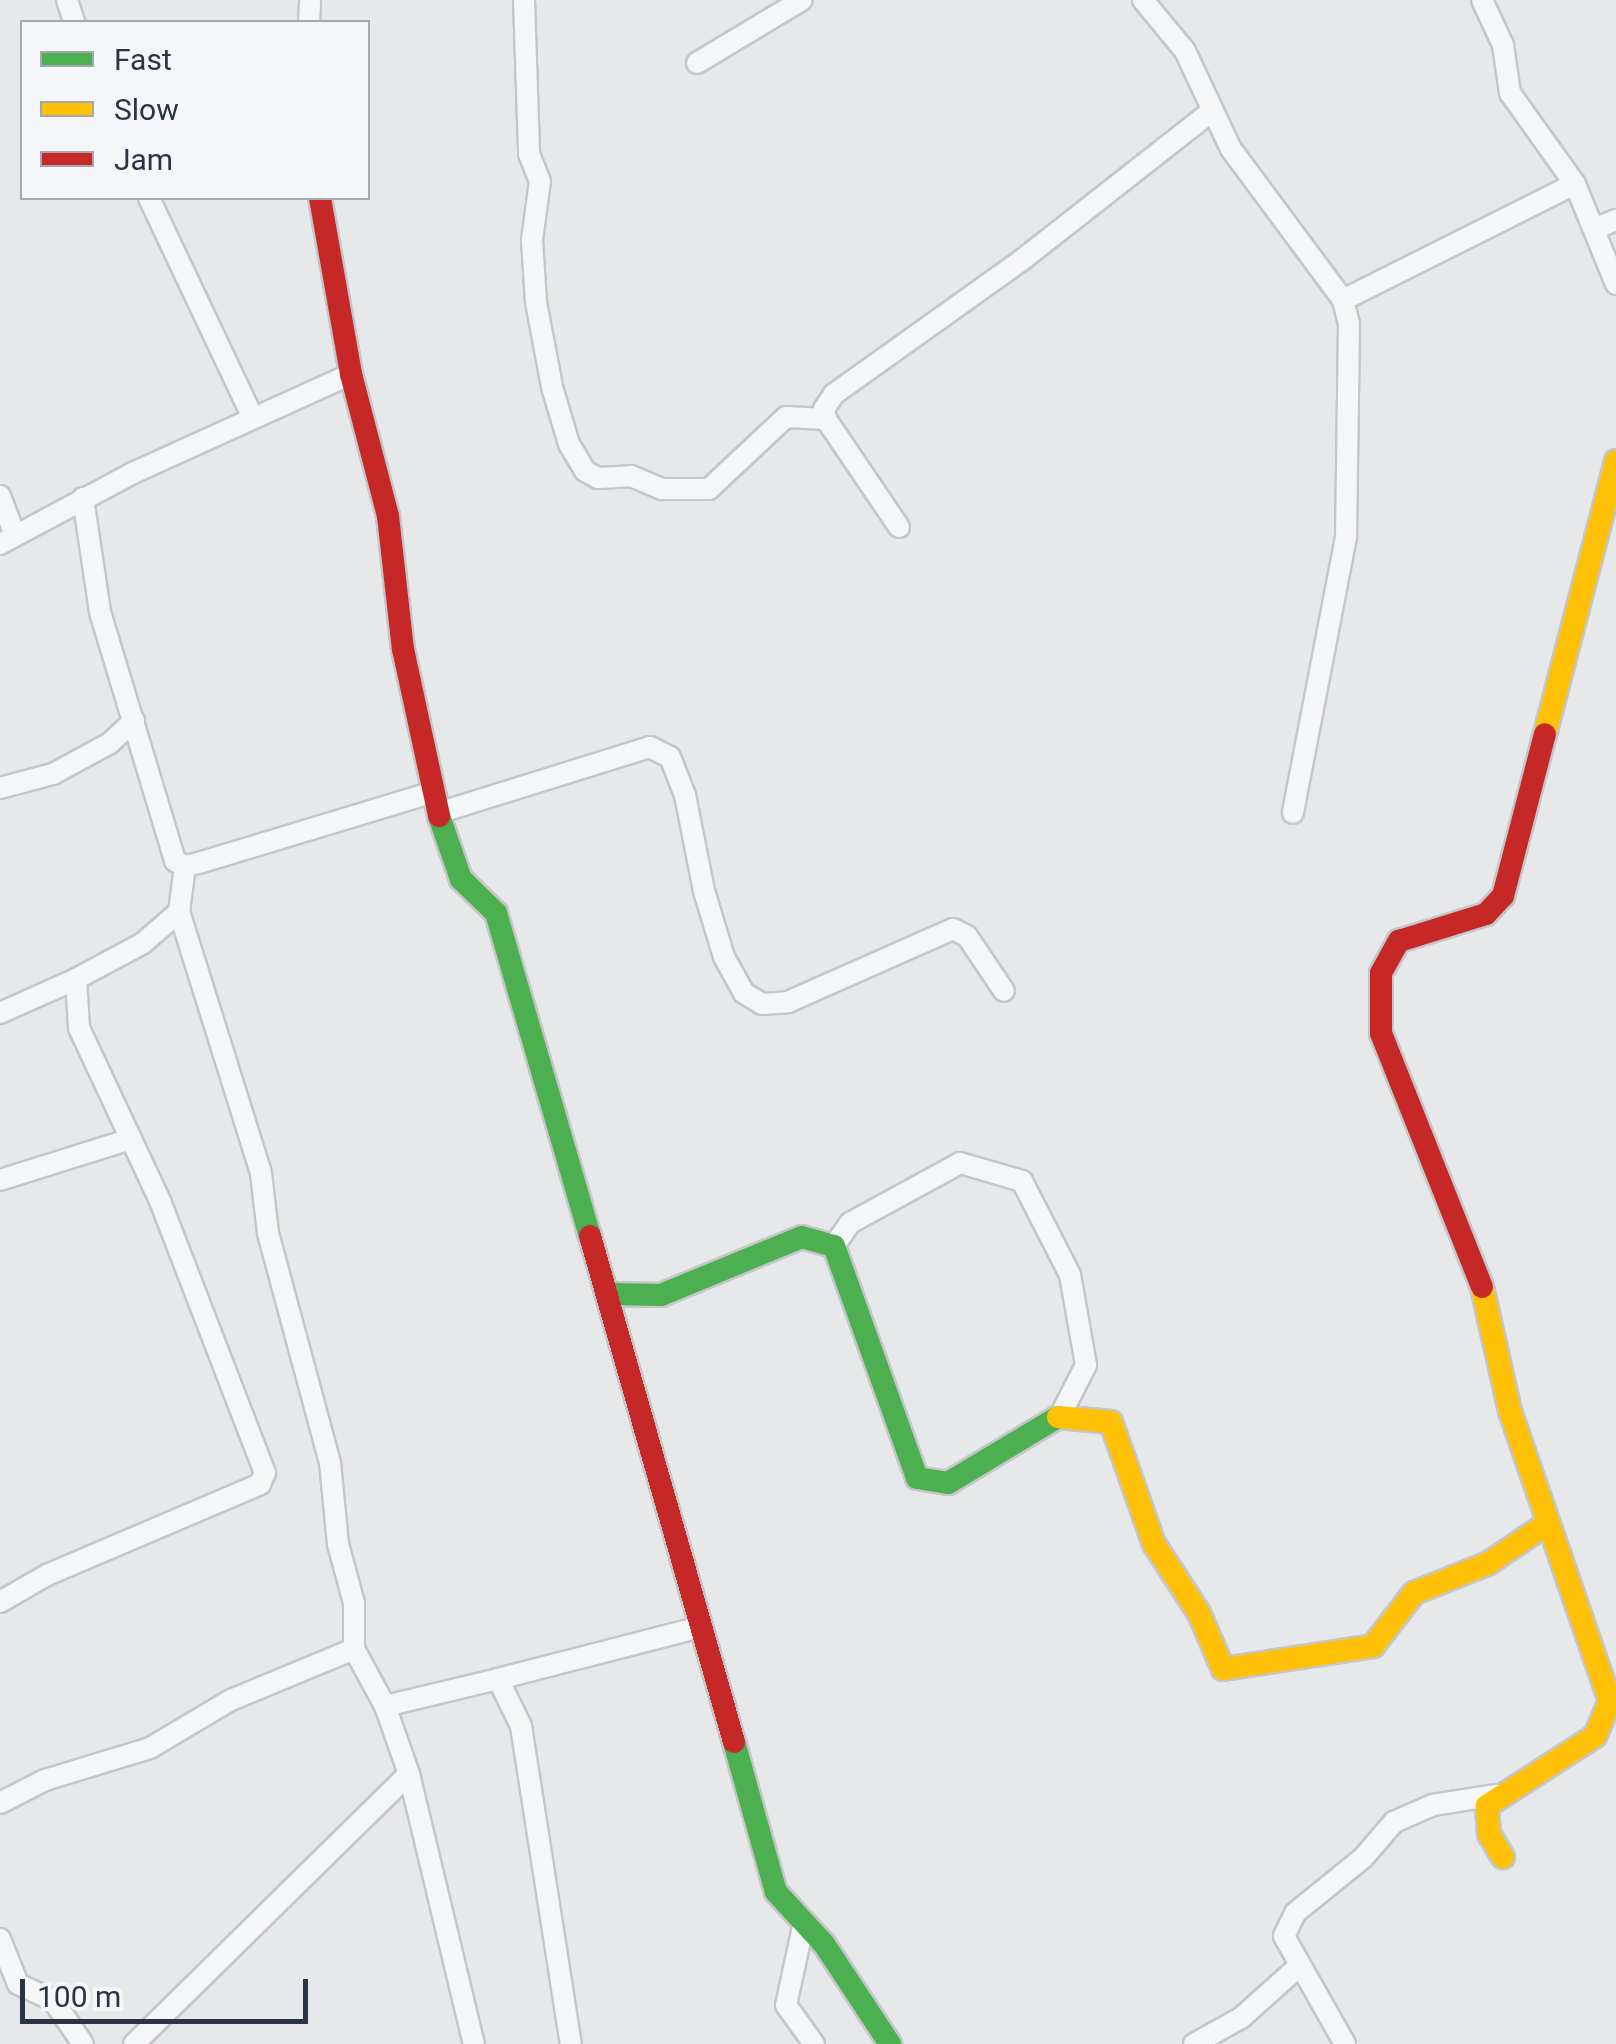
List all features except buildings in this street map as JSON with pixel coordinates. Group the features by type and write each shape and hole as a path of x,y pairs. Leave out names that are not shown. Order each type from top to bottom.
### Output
{"street":[{"path":"524,0 529,154 540,181 532,240 536,302 563,425 586,471 598,478 631,476 662,489 709,489 786,417 826,420"},
{"path":"698,63 802,0"},
{"path":"1143,0 1185,51 1231,149 1344,300 1354,349 1345,416 1346,536 1293,813"},
{"path":"1482,0 1503,45 1510,94 1607,224 1616,284"},
{"path":"899,527 826,420 824,409 834,394 860,370 1022,260 1211,112"},
{"path":"1344,300 1574,184"},
{"path":"150,200 252,418"},
{"path":"320,200 351,374 388,516 403,650 436,802 460,878 496,913 776,1892 804,1922 890,2044"},
{"path":"0,496 7,539 83,498 351,374"},
{"path":"1345,2044 1324,2001 1297,1968 1284,1936 1295,1913 1363,1858 1394,1822 1434,1805 1496,1795 1595,1736 1610,1702 1510,1411 1485,1294 1382,1033 1380,973 1399,941 1486,914 1503,896 1616,461"},
{"path":"83,498 100,612 134,721 168,854 185,866 650,747 670,757 686,795 704,890 724,957 744,993 762,1004 788,1002 953,929 967,936 1004,991"},
{"path":"0,788 53,774 110,743 134,721"},
{"path":"185,866 180,912 261,1173 268,1234 330,1463 338,1544 354,1603 354,1649 384,1706 409,1774 474,2044"},
{"path":"0,1012 76,979 143,943 180,912"},
{"path":"0,1602 47,1575 260,1484 266,1473 131,1139 79,1028 76,979"},
{"path":"0,1180 131,1139"},
{"path":"960,1163 1022,1181 1070,1275 1086,1365 1060,1416 948,1483 917,1478 834,1246 850,1223 960,1163"},
{"path":"608,1294 661,1295 802,1237 834,1246"},
{"path":"1060,1416 1111,1422 1154,1544 1200,1613 1223,1669 1373,1646 1414,1593 1489,1562 1548,1523"},
{"path":"384,1706 700,1627"},
{"path":"0,1802 45,1780 150,1748 231,1700 354,1649"},
{"path":"498,1680 521,1726 571,2044"},
{"path":"134,2044 409,1774"},
{"path":"1496,1795 1484,1817 1504,1857"},
{"path":"804,1922 786,2005 814,2044"},
{"path":"0,1938 18,1984 53,2000 83,2044"},
{"path":"1194,2044 1242,2018 1297,1968"}],"traffic: fast":[{"path":"439,816 461,879 496,913 590,1236"},
{"path":"608,1294 661,1295 802,1237 834,1246 917,1478 948,1483 1058,1417"},
{"path":"734,1742 776,1892 824,1944 890,2044"}],"traffic: slow":[{"path":"1545,734 1616,461"},
{"path":"1482,1287 1510,1411 1610,1701 1595,1736 1487,1806 1489,1834 1503,1857"},
{"path":"1058,1417 1111,1422 1154,1544 1199,1613 1223,1669 1373,1646 1414,1593 1489,1563 1548,1523"}],"traffic: jam":[{"path":"320,200 351,374 388,516 403,649 439,816"},
{"path":"1482,1287 1381,1033 1381,973 1399,941 1486,914 1503,896 1545,734"},
{"path":"590,1236 734,1742"}]}
